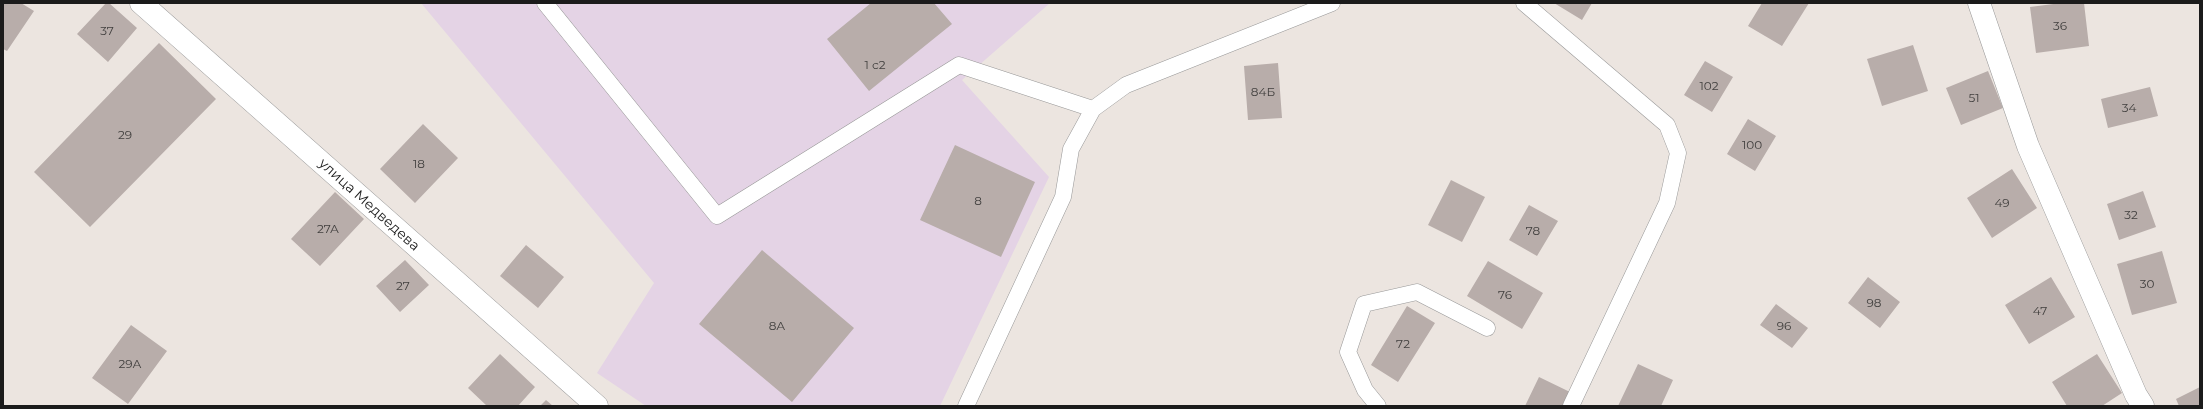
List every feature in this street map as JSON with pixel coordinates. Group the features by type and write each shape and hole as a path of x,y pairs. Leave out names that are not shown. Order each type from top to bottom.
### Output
{"street":[{"name":"улица Медведева","path":"141,3 597,406"},
{"path":"1979,3 2028,146 2136,395 2143,406"}],"lane":[{"path":"545,3 717,216 959,65 1093,109"},
{"path":"966,406 1063,197 1071,149 1093,109 1126,85 1332,3"},
{"path":"1524,3 1667,125 1678,153 1667,203 1570,406"},
{"path":"1378,406 1365,390 1348,352 1364,304 1417,292 1487,328"}],"shaded area":[{"path":"421,3 1050,3 962,80 1049,177 940,406 646,406 597,373 654,283"}],"building":[{"path":"3,3 21,3 34,11 7,51 3,49"},
{"path":"106,3 109,3 137,28 108,62 77,34"},
{"path":"871,3 934,3 952,24 869,91 827,39"},
{"path":"1554,3 1592,3 1582,20"},
{"path":"1762,3 1809,3 1782,46 1748,26"},
{"path":"2061,3 2084,3 2089,46 2036,53 2030,7"},
{"path":"159,43 216,99 90,227 34,172"},
{"path":"1913,45 1928,91 1882,106 1867,59"},
{"path":"1705,61 1733,77 1712,112 1684,95"},
{"path":"1278,63 1282,118 1248,120 1244,66"},
{"path":"1988,71 2003,108 1961,125 1946,88"},
{"path":"2150,87 2158,116 2108,128 2101,99"},
{"path":"1748,119 1776,136 1755,171 1727,154"},
{"path":"423,124 458,158 415,203 380,169"},
{"path":"955,145 1035,182 1001,257 920,220"},
{"path":"2012,169 2037,208 1992,238 1967,198"},
{"path":"1451,180 1485,197 1462,242 1428,225"},
{"path":"2143,191 2156,227 2119,240 2107,204"},
{"path":"335,192 364,219 320,266 291,239"},
{"path":"1529,205 1558,221 1537,256 1509,240"},
{"path":"526,245 564,277 538,308 500,276"},
{"path":"762,250 854,328 792,402 699,324"},
{"path":"2162,251 2177,303 2132,315 2117,264"},
{"path":"405,260 429,285 400,312 376,286"},
{"path":"1488,261 1543,293 1522,329 1467,296"},
{"path":"1868,277 1900,302 1880,328 1848,303"},
{"path":"2051,277 2075,317 2029,344 2005,305"},
{"path":"1776,304 1808,328 1792,348 1760,325"},
{"path":"1407,306 1435,323 1398,382 1371,365"},
{"path":"131,325 167,351 128,404 92,378"},
{"path":"500,354 535,387 518,406 487,406 468,388"},
{"path":"2097,354 2122,393 2102,406 2067,406 2052,382"},
{"path":"1638,364 1673,380 1661,406 1618,406"},
{"path":"1539,377 1570,392 1563,406 1525,406"},
{"path":"2200,387 2200,406 2179,406 2176,399"},
{"path":"546,400 553,406 540,406"}]}
